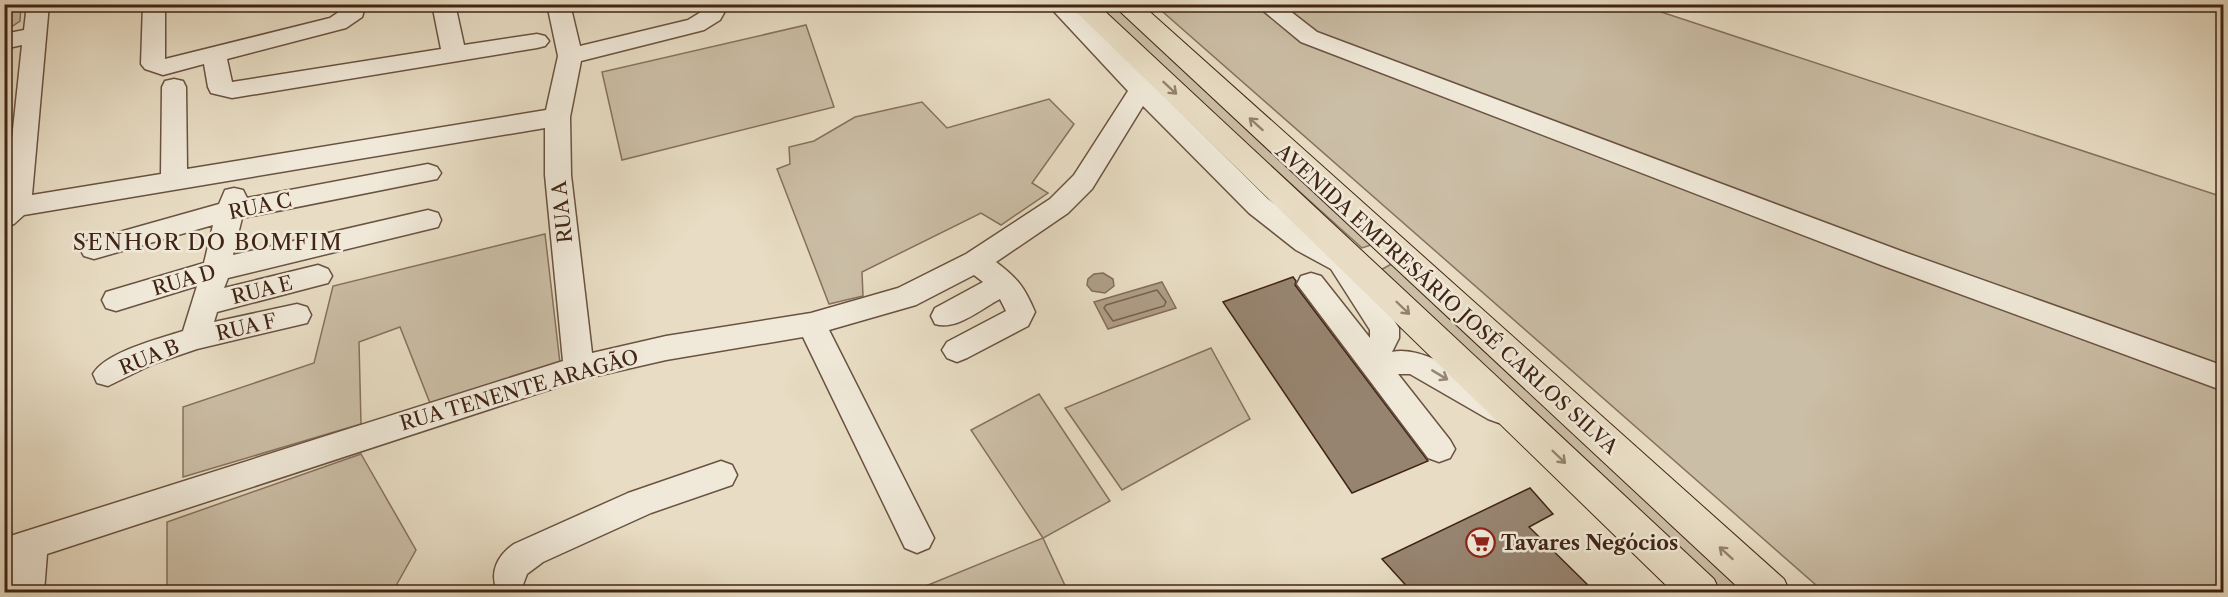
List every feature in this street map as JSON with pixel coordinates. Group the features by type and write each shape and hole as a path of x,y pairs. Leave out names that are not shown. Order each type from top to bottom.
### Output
{"main road":[{"name":"AVENIDA EMPRESÁRIO JOSÉ CARLOS SILVA","path":"1081,4 1212,144 1354,266 1700,592"},
{"name":"AVENIDA EMPRESÁRIO JOSÉ CARLOS SILVA","path":"1125,4 1770,592"},
{"path":"1354,266 1384,258 1393,249"}],"street":[{"path":"38,4 11,205 174,181 557,117"},
{"path":"154,4 153,64 163,67 338,23 354,12 356,4"},
{"path":"443,4 454,54"},
{"path":"558,4 570,56 696,25 713,11"},
{"path":"1058,4 1141,90 1212,144"},
{"path":"1266,4 1310,37 1891,258 2223,379"},
{"path":"4,42 34,35"},
{"path":"214,55 220,87 232,90 537,41"},
{"name":"RUA A","path":"570,56 557,117 558,176 579,368"},
{"path":"174,87 174,181"},
{"name":"RUA TENENTE ARAGÃO","path":"18,549 579,368 666,348 811,324 906,297 976,261 1059,206 1083,182 1141,90"},
{"name":"RUA B","path":"108,374 143,356 195,338 216,270 240,169"},
{"name":"RUA C","path":"94,249 230,211 428,173"},
{"name":"RUA D","path":"116,300 216,270 428,220"},
{"path":"957,350 1020,316 1021,312 1016,296 1005,283 976,261"},
{"path":"1354,266 1384,328 1386,337 1372,363"},
{"name":"RUA E","path":"206,304 318,276"},
{"path":"945,316 1005,283"},
{"path":"1311,284 1439,449"},
{"name":"RUA F","path":"195,338 297,315"},
{"path":"811,324 917,538"},
{"path":"1372,363 1404,361 1416,363 1527,427"},
{"path":"509,579 515,563 526,554 674,489 721,475"},
{"path":"18,549 27,592"}],"shaded area":[{"path":"5,4 21,5 20,21 5,31"},
{"path":"1093,5 1116,5 1374,244 1362,248"},
{"path":"1155,5 1640,5 2223,197 2223,592 1824,592"},
{"path":"806,25 834,107 622,160 602,72"},
{"path":"1049,99 1074,124 1032,183 1048,193 1001,225 981,213 862,272 863,296 829,304 777,169 790,164 789,147 814,141 855,117 922,102 947,128"},
{"path":"545,234 560,363 430,403 400,327 359,342 361,424 183,477 183,407 314,363 333,286"},
{"path":"1395,262 1752,592 1720,592 1379,271"},
{"path":"1211,348 1250,419 1122,490 1065,408"},
{"path":"1039,394 1110,501 1043,538 971,430"},
{"path":"361,454 416,550 397,584 400,592 167,592 167,522"},
{"path":"1043,538 1068,592 911,592"}],"water":[{"path":"1103,273 1113,279 1114,286 1105,293 1092,291 1087,285 1088,279 1094,274"},
{"path":"1162,282 1176,308 1108,329 1094,302"}],"building":[{"path":"1293,277 1296,281 1295,285 1428,461 1352,493 1223,302"},
{"name":"Tavares Negócios","path":"1530,488 1553,514 1529,527 1595,592 1412,592 1382,559"}],"place":[{"name":"Tavares Negócios","path":"1480,543"}],"district":[{"name":"SENHOR DO BOMFIM","path":"208,242"}]}
